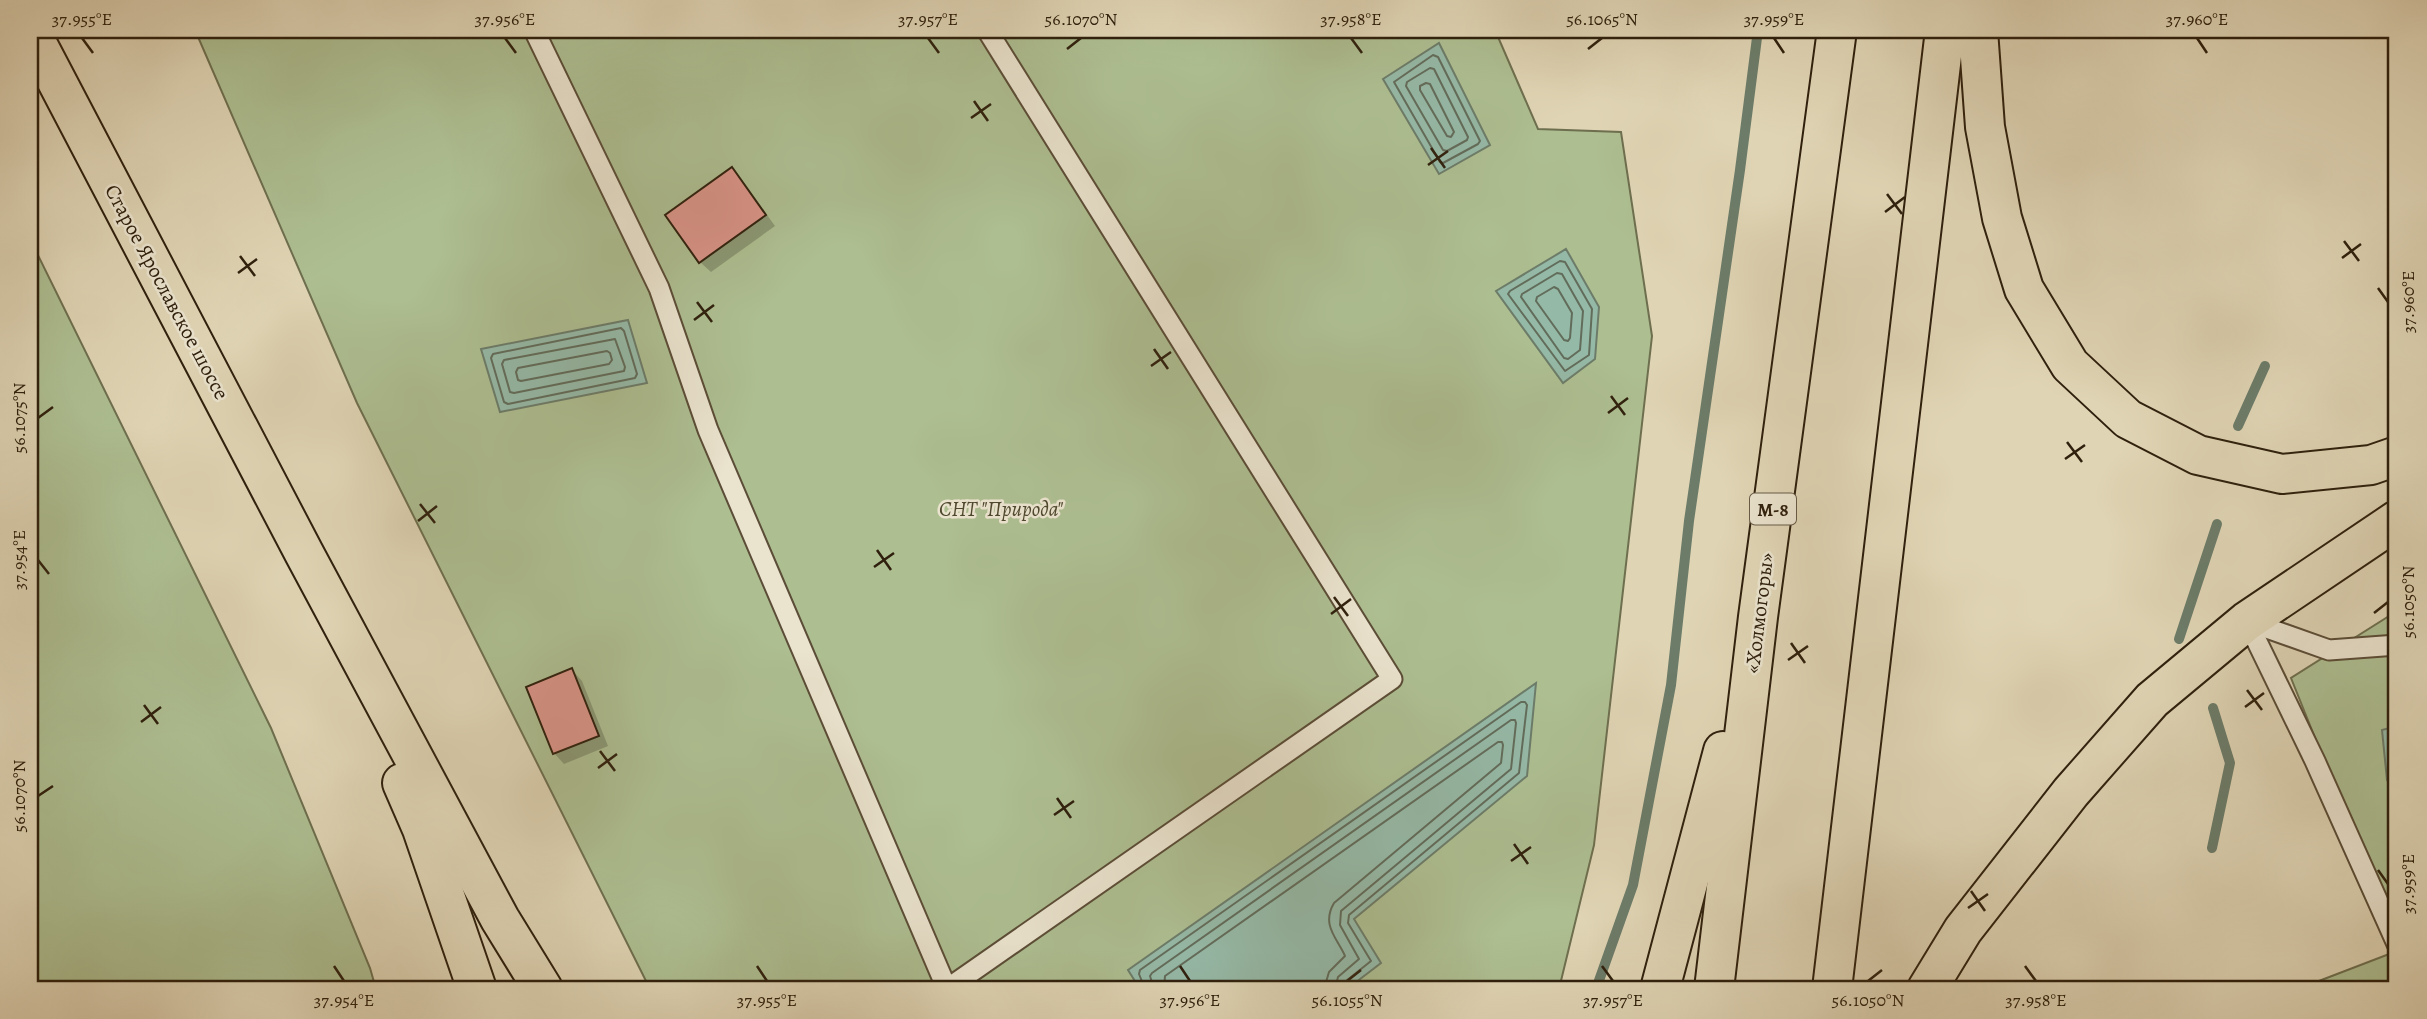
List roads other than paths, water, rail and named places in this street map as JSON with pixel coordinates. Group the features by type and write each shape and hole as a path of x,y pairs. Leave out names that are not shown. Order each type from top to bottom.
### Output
{"highway":[{"name":"Старое Ярославское шоссе","path":"30,30 304,553"},
{"name":"«Холмогоры»","path":"1714,989 1758,617 1837,30"},
{"path":"1832,989 1945,30"},
{"path":"1978,30 1985,127 2001,218 2024,289 2070,365 2129,419 2198,455 2282,474 2371,466 2397,456"},
{"path":"1927,989 1963,930 2071,792 2152,700 2247,621 2397,520"},
{"path":"304,553 422,829 477,989"},
{"path":"304,553 500,919 543,989"},
{"path":"1660,989 1758,617"}],"lane":[{"path":"534,30 659,288 708,430 947,989 1392,679 987,30"},
{"path":"2247,621 2329,650 2397,645"},
{"path":"2247,621 2315,761 2397,944"}],"water":[{"path":"1439,43 1490,145 1439,174 1383,79"},
{"path":"1566,249 1599,307 1595,359 1563,383 1496,291"},
{"path":"628,320 647,383 500,412 481,349"},
{"path":"1536,683 1527,776 1354,919 1381,963 1347,989 1140,989 1128,970"},
{"path":"2397,726 2397,796 2387,780 2382,730"}],"waterway":[{"path":"1596,989 1633,885 1671,685 1689,521 1758,30"},
{"path":"2238,426 2265,366"},
{"path":"2179,639 2217,524"},
{"path":"2212,848 2230,763 2213,708"}],"park label":[{"name":"СНТ \"Природа\"","path":"1001,509"}]}
